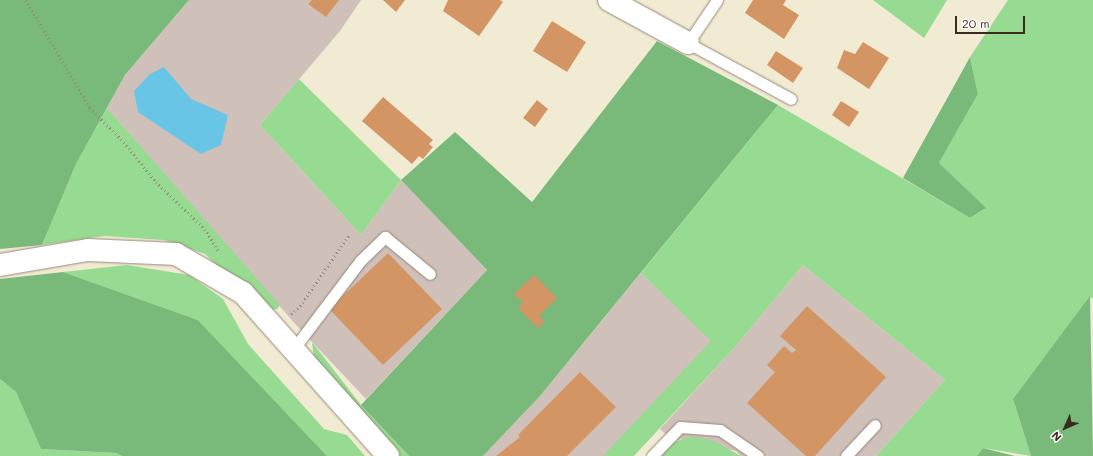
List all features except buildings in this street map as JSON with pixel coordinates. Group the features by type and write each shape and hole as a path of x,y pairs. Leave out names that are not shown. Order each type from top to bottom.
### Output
{"street":[{"path":"609,0 688,44"},
{"path":"0,265 88,250 176,254 244,293 292,351 388,456"}],"lane":[{"path":"717,0 688,44 791,99"},
{"path":"292,351 360,262 385,237 430,274"},
{"path":"846,456 875,425"},
{"path":"652,456 680,427 720,430 758,456"}],"path":[{"path":"26,0 90,108 124,142 156,182 205,229 220,255"},
{"path":"266,320 283,320 300,306 349,235"}],"shaded area":[{"path":"189,0 361,0 340,31 260,125 361,235 401,180 487,270 366,399 297,326 107,108 125,75"},
{"path":"803,265 945,380 876,456 741,456 736,451 681,439 674,442 660,429 734,348"},
{"path":"641,273 712,341 605,456 483,456 540,396"}],"green space":[{"path":"0,0 189,0 125,75 76,164 42,245 0,249"},
{"path":"873,0 947,0 924,38"},
{"path":"1008,0 1093,0 1093,299 1090,297 1013,399 1031,456 983,448 977,456 876,456 945,380 803,265 734,348 634,456 603,456 711,341 641,273 778,105 970,218 985,209 939,163 978,94 970,57"},
{"path":"657,41 778,105 540,396 483,456 409,456 361,405 487,270 401,180 455,132 532,202"},
{"path":"970,57 978,94 939,163 986,208 970,218 903,178"},
{"path":"299,79 401,180 361,235 260,125"},
{"path":"107,108 280,305 277,309 264,310 205,254 164,240 104,236 42,245 76,164"},
{"path":"127,265 189,275 223,299 248,344 324,429 347,435 365,456 327,456 198,320 63,272"},
{"path":"63,272 198,320 327,456 122,456 117,453 41,449 16,392 0,379 0,279"},
{"path":"1090,296 1093,456 1031,456 1013,399"},
{"path":"312,342 361,405 409,456 389,456 315,368"},
{"path":"0,379 16,392 41,449 118,453 122,456 0,456"},
{"path":"692,436 714,441 741,456 661,456 674,442"},
{"path":"983,448 1015,456 977,456"}],"water":[{"path":"164,67 191,99 228,115 221,145 201,154 138,112 134,91 150,74"}]}
